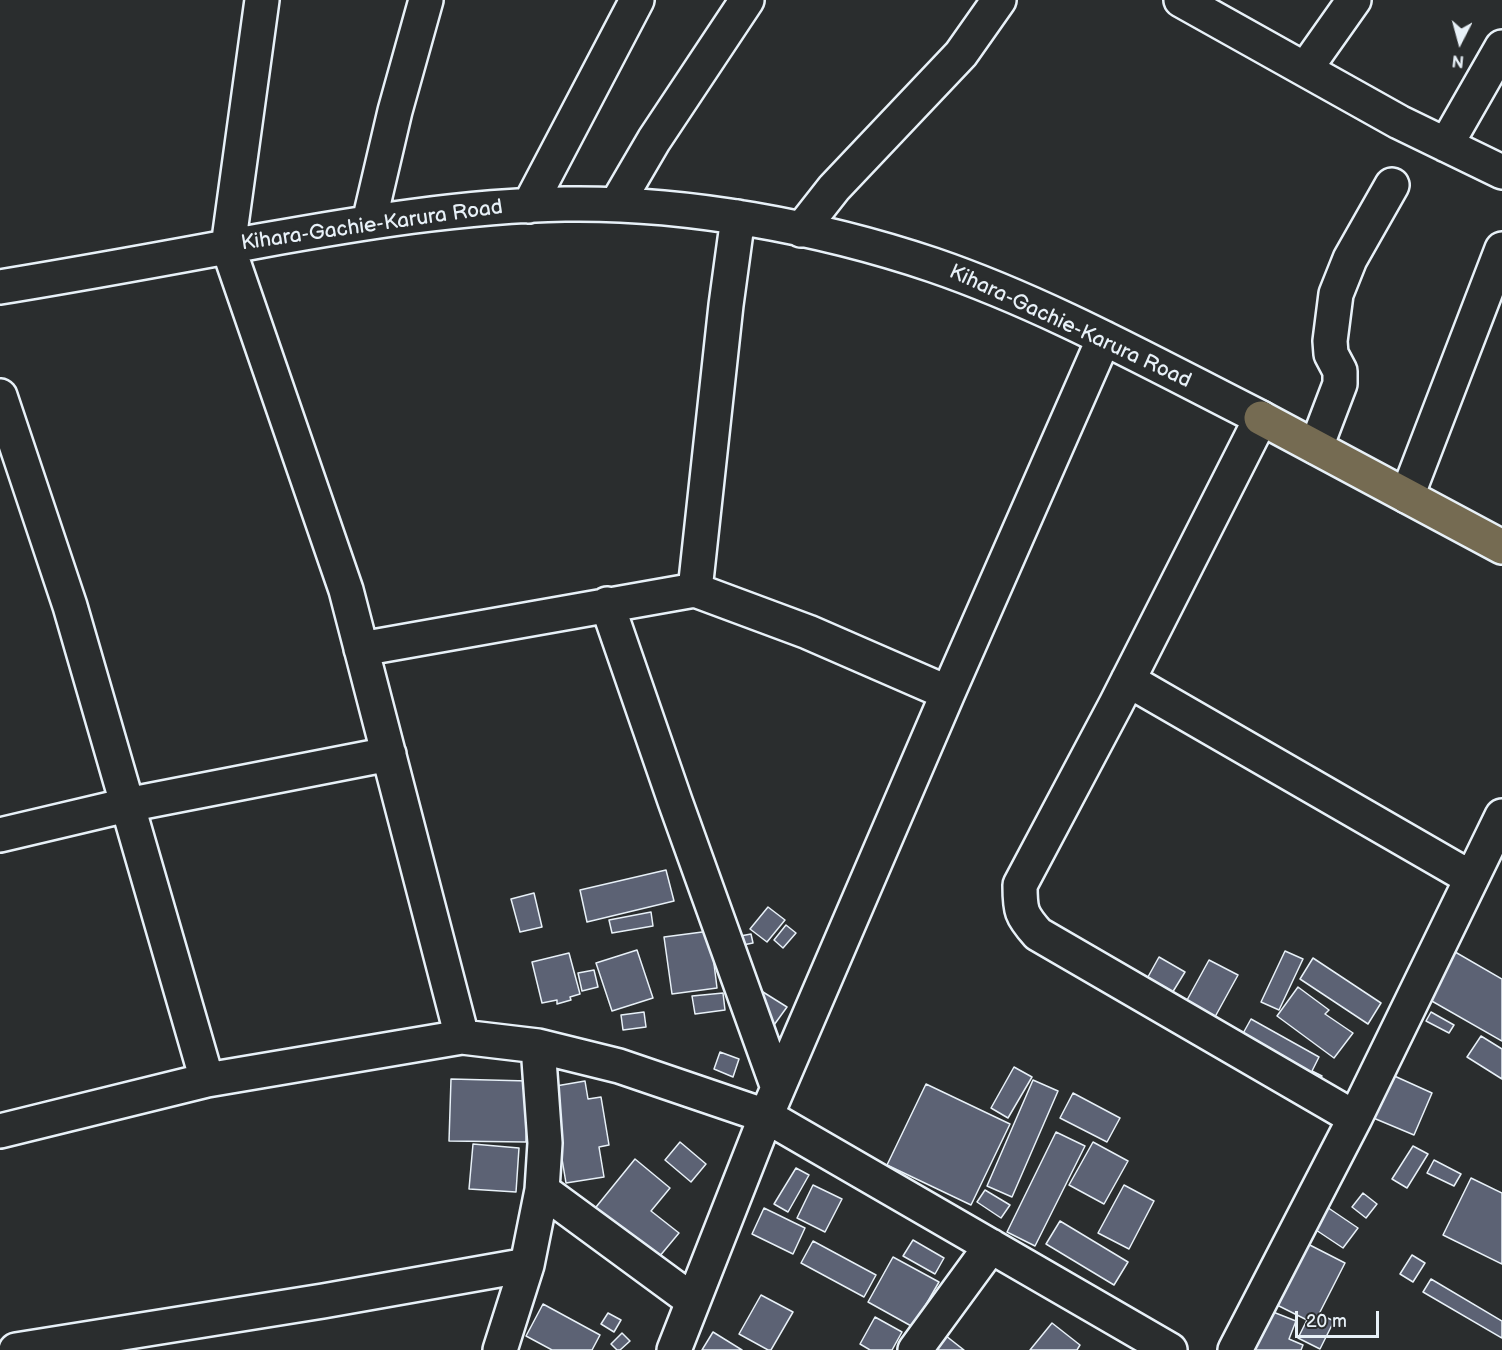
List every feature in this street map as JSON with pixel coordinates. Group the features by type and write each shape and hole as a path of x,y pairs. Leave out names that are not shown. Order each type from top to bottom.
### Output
{"main road":[{"name":"Kihara-Gachie-Karura Road","path":"1261,418 1502,547"}],"street":[{"path":"262,0 228,247 346,590 462,1037"},
{"path":"369,222 395,111 426,0"},
{"path":"529,206 637,0"},
{"path":"616,205 654,140 747,0"},
{"path":"801,230 834,188 961,54 999,0"},
{"path":"1181,0 1399,122 1502,172"},
{"path":"1306,69 1354,0"},
{"path":"1446,145 1502,47"},
{"path":"1316,447 1340,384 1340,371 1331,354 1330,341 1336,294 1350,259 1392,185"},
{"name":"Kihara-Gachie-Karura Road","path":"0,287 369,222 470,209 616,205 738,217 863,244 934,266 1007,294 1104,338 1261,418"},
{"path":"694,590 738,217"},
{"path":"1407,496 1502,249"},
{"path":"674,1350 772,1102 1104,338"},
{"path":"0,396 70,606 207,1080"},
{"path":"1261,418 1128,680 1020,885 1020,906 1025,920 1038,934 1355,1118"},
{"path":"361,649 694,590 808,632 948,693"},
{"path":"607,604 675,801 772,1102"},
{"path":"1128,680 1471,878"},
{"path":"0,835 127,805 389,754"},
{"path":"1235,1350 1355,1118 1502,816"},
{"path":"0,1131 207,1080 462,1037 538,1046 772,1102 991,1246 1170,1350"},
{"path":"500,1350 528,1265 542,1190 544,1143 538,1046"},
{"path":"542,1190 693,1300"},
{"path":"915,1350 991,1246"},
{"path":"16,1350 323,1301 528,1265"}],"building":[{"path":"666,870 674,901 587,922 580,890"},
{"path":"534,893 542,927 520,932 511,899"},
{"path":"768,907 785,920 767,942 750,929"},
{"path":"651,912 653,926 612,933 609,920"},
{"path":"786,925 796,933 783,948 774,940"},
{"path":"710,931 717,988 672,994 664,937"},
{"path":"751,934 753,943 738,946 735,937"},
{"path":"1450,949 1502,979 1502,1041 1423,996"},
{"path":"637,950 653,998 612,1011 596,963"},
{"path":"1285,951 1303,959 1279,1010 1261,1002"},
{"path":"569,953 580,994 570,997 571,1000 557,1004 557,1000 542,1003 532,962"},
{"path":"1159,957 1185,972 1169,998 1144,984"},
{"path":"1313,958 1381,1003 1368,1024 1300,979"},
{"path":"1209,960 1238,975 1210,1026 1181,1011"},
{"path":"594,970 598,987 582,991 578,973"},
{"path":"1298,987 1329,1010 1325,1014 1353,1033 1334,1058 1277,1016"},
{"path":"763,992 787,1007 774,1025 751,1010"},
{"path":"723,993 725,1010 695,1014 692,996"},
{"path":"644,1012 646,1027 623,1030 621,1015"},
{"path":"1431,1012 1454,1025 1449,1033 1426,1021"},
{"path":"1251,1019 1319,1057 1312,1071 1322,1076 1314,1090 1236,1046"},
{"path":"1481,1036 1502,1049 1502,1079 1467,1057"},
{"path":"720,1052 739,1059 733,1077 714,1069"},
{"path":"1014,1067 1032,1077 1008,1118 991,1108"},
{"path":"1390,1074 1432,1093 1414,1135 1371,1117"},
{"path":"451,1079 528,1081 526,1142 449,1141"},
{"path":"1033,1080 1058,1091 1012,1197 987,1186"},
{"path":"585,1081 588,1099 601,1097 609,1145 599,1147 604,1177 566,1183 550,1087"},
{"path":"926,1084 1010,1124 971,1205 887,1165"},
{"path":"1073,1093 1120,1118 1107,1142 1060,1118"},
{"path":"1056,1132 1085,1146 1035,1246 1007,1232"},
{"path":"680,1142 706,1164 691,1182 665,1160"},
{"path":"1093,1142 1128,1161 1104,1204 1069,1185"},
{"path":"473,1144 519,1148 516,1192 469,1189"},
{"path":"1413,1146 1428,1154 1407,1188 1392,1179"},
{"path":"635,1159 670,1188 651,1211 679,1233 654,1263 592,1212"},
{"path":"1434,1160 1461,1174 1454,1186 1427,1173"},
{"path":"796,1168 809,1175 788,1212 774,1204"},
{"path":"1471,1178 1502,1193 1502,1264 1443,1235"},
{"path":"813,1185 842,1199 825,1232 797,1218"},
{"path":"1124,1185 1154,1201 1129,1249 1098,1233"},
{"path":"985,1190 1010,1205 1001,1218 977,1202"},
{"path":"1363,1193 1377,1204 1366,1218 1352,1207"},
{"path":"1321,1203 1358,1228 1343,1248 1307,1224"},
{"path":"764,1208 805,1228 793,1254 752,1234"},
{"path":"1060,1221 1128,1262 1114,1285 1046,1244"},
{"path":"913,1240 944,1258 935,1274 903,1256"},
{"path":"813,1241 876,1275 864,1297 801,1263"},
{"path":"1302,1241 1345,1263 1319,1314 1334,1321 1320,1349 1298,1338 1307,1320 1271,1302"},
{"path":"1412,1255 1425,1263 1413,1282 1400,1274"},
{"path":"893,1257 939,1282 913,1327 868,1302"},
{"path":"1431,1279 1502,1321 1502,1338 1423,1292"},
{"path":"761,1295 793,1312 771,1350 739,1334"},
{"path":"543,1304 600,1335 592,1350 552,1350 526,1336"},
{"path":"1268,1310 1296,1321 1289,1339 1303,1345 1301,1350 1252,1350"},
{"path":"608,1313 621,1320 614,1332 601,1324"},
{"path":"875,1317 902,1332 892,1350 870,1350 860,1344"},
{"path":"1052,1323 1080,1345 1077,1350 1030,1350"},
{"path":"713,1332 742,1350 702,1350"},
{"path":"941,1332 964,1350 927,1350"},
{"path":"622,1333 630,1341 617,1350 611,1344"}]}
